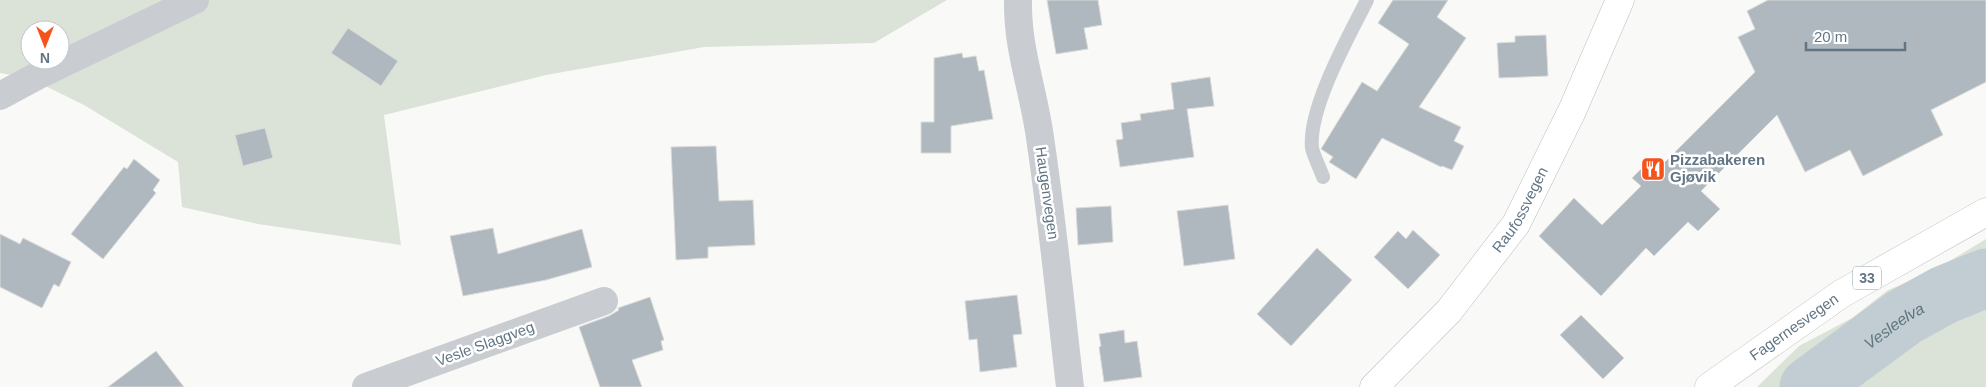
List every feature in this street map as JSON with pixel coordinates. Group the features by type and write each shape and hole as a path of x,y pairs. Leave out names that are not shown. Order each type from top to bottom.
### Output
{"main road":[{"name":"Raufossvegen","path":"1374,387 1450,311 1516,224 1572,111 1620,0"},
{"name":"Fagernesvegen","path":"1709,387 1841,294 1986,212"}],"street":[{"path":"0,96 39,75 195,0"},
{"name":"Haugenvegen","path":"1018,0 1018,25 1038,128 1054,236 1070,387"},
{"name":"Vesle Slaggveg","path":"366,387 604,301"}],"lane":[{"path":"1323,177 1312,149 1312,125 1332,72 1367,0"}],"shaded area":[{"path":"0,0 947,0 874,43 704,47 546,75 384,115 401,245 258,224 182,207 178,162 84,105 29,78 0,73"},
{"path":"1986,239 1986,387 1757,387 1799,346 1852,318 1888,290 1930,273"}],"building":[{"path":"1047,0 1098,0 1102,25 1084,28 1088,49 1056,54"},
{"path":"1393,0 1448,0 1437,17 1466,38 1419,107 1461,127 1454,141 1464,146 1452,170 1441,167 1382,138 1356,179 1329,162 1333,157 1321,149 1362,82 1377,91 1409,44 1378,23"},
{"path":"1768,0 1986,0 1986,82 1931,110 1943,135 1863,176 1850,150 1805,172 1777,115 1701,191 1720,209 1698,231 1688,222 1654,256 1646,248 1601,296 1539,236 1574,198 1602,225 1641,186 1632,178 1650,160 1658,169 1755,72 1738,37 1755,29 1747,11"},
{"path":"348,28 398,61 381,86 331,53"},
{"path":"1546,35 1548,76 1499,78 1497,43 1515,42 1515,36"},
{"path":"962,53 963,58 976,56 979,71 984,70 993,119 951,126 951,153 921,153 921,122 934,122 934,58"},
{"path":"1210,77 1214,106 1187,109 1194,157 1120,167 1116,140 1123,139 1121,123 1141,120 1140,114 1174,109 1171,83"},
{"path":"265,128 273,158 243,166 235,135"},
{"path":"716,146 719,201 753,200 755,245 708,247 708,258 676,260 671,147"},
{"path":"134,159 160,180 153,190 156,193 103,259 71,234 124,167 127,169"},
{"path":"1228,205 1235,259 1184,266 1177,211"},
{"path":"1111,206 1113,242 1078,245 1076,208"},
{"path":"493,228 498,254 582,229 592,267 546,280 463,296 450,236"},
{"path":"1413,230 1440,255 1408,289 1374,257 1398,231 1406,239"},
{"path":"0,234 20,244 23,238 71,262 59,287 54,284 42,308 0,287"},
{"path":"1317,248 1352,280 1291,346 1257,314"},
{"path":"1017,295 1022,334 1013,335 1017,367 980,372 977,339 969,340 965,301"},
{"path":"650,297 664,340 661,341 663,350 632,360 642,387 600,387 579,327 609,316 619,310 618,308"},
{"path":"1581,315 1624,358 1603,379 1560,335"},
{"path":"1124,330 1125,343 1137,341 1142,377 1104,382 1099,334"},
{"path":"156,351 184,387 108,387"}],"waterway":[{"name":"Vesleelva","path":"1809,387 1904,317 1944,295 1986,278"}],"place":[{"name":"Pizzabakeren Gjøvik","path":"1653,169"}]}
